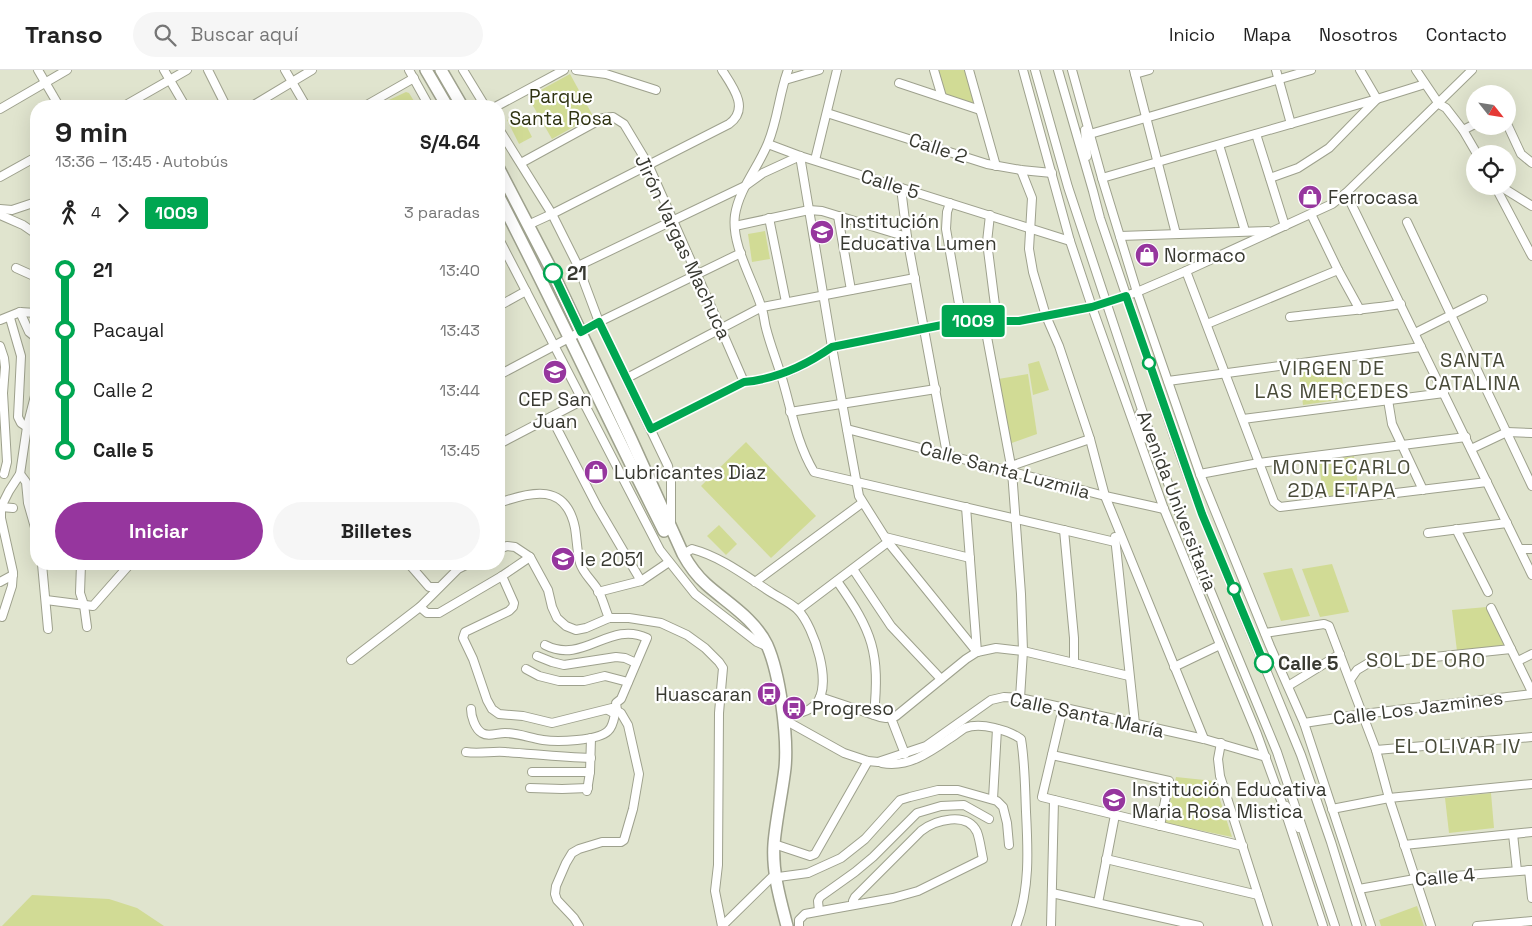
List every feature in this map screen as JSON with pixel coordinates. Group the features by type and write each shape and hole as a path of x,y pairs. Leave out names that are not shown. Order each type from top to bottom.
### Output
{"highway":[{"path":"426,70 444,100"},
{"path":"440,70 458,100"},
{"path":"505,181 528,225 620,445 664,532 706,584 752,624 767,647 772,661 783,717 785,767 774,844 775,878 787,926"},
{"path":"505,207 631,439 683,554"}],"street":[{"path":"38,70 55,100"},
{"path":"0,109 67,70"},
{"path":"164,70 181,100"},
{"path":"134,100 187,70"},
{"path":"208,70 223,100"},
{"path":"285,70 302,100"},
{"path":"262,100 312,70"},
{"path":"409,70 426,100"},
{"path":"463,70 481,100"},
{"path":"505,102 564,70"},
{"path":"576,70 606,74 656,90"},
{"path":"528,225 736,120 739,114 738,99 722,70"},
{"path":"788,70 784,80 779,111 768,144 757,168 744,186 738,202 734,226 736,239 762,307 766,328 790,412 804,452 814,472 1115,542"},
{"path":"784,80 820,70"},
{"path":"815,160 837,70"},
{"path":"934,70 942,97"},
{"path":"969,70 996,166"},
{"path":"1023,70 1070,241 1092,307 1164,509 1266,757 1322,926"},
{"path":"1034,70 1035,116"},
{"name":"Avenida Universitaria","path":"1034,70 1068,187 1139,401 1185,528 1277,752 1335,926"},
{"name":"Avenida Universitaria","path":"1058,70 1100,218 1182,460 1302,755 1357,926"},
{"path":"1072,70 1102,178 1137,292 1200,474 1304,723 1371,926"},
{"path":"1149,70 1135,72 1176,234"},
{"path":"1276,70 1291,124"},
{"path":"1090,134 1311,70"},
{"path":"1360,70 1377,99"},
{"path":"1416,70 1439,104 1446,108 1463,130 1471,145"},
{"path":"651,429 744,382 760,381 781,376 814,359 832,347 962,321 1019,321 1092,307 1137,292 1186,271 1332,204 1346,193 1439,104 1471,70"},
{"path":"376,100 414,78"},
{"path":"899,83 980,110"},
{"path":"1102,178 1425,84"},
{"path":"1270,178 1298,168 1329,148 1377,99"},
{"name":"Calle 2","path":"827,113 996,166 1052,173"},
{"path":"1085,115 1087,170"},
{"name":"Jirón Vargas Machuca","path":"521,163 603,118 613,117 624,124 648,164 744,382"},
{"path":"1256,134 1285,226"},
{"path":"1512,135 1520,154 1532,163"},
{"path":"505,138 552,214 578,266 599,322 651,429 670,473 672,531"},
{"name":"Calle 5","path":"768,144 800,156 1070,241"},
{"path":"1219,145 1245,231"},
{"path":"578,266 744,186 763,173 800,156 859,496 886,539 978,652"},
{"path":"0,178 30,160"},
{"path":"1021,170 1032,198 1029,249 1033,272 1046,316 1060,346 1090,439 1105,496 1204,739"},
{"path":"901,188 923,328 947,454"},
{"path":"1346,193 1532,575"},
{"path":"1500,195 1530,248 1532,256"},
{"path":"1514,195 1532,206"},
{"path":"950,203 946,229 962,321"},
{"path":"0,209 12,210 30,204"},
{"path":"734,226 810,210 822,210 908,237"},
{"path":"1312,214 1338,270 1360,310"},
{"path":"0,215 30,230"},
{"path":"990,215 986,242 997,321"},
{"path":"838,216 851,290"},
{"path":"768,218 786,302"},
{"path":"1407,222 1532,486"},
{"path":"1120,236 1272,231"},
{"path":"505,251 660,550 695,594 757,642 767,647"},
{"path":"505,372 599,322 741,253"},
{"path":"16,268 30,274"},
{"path":"1207,324 1338,270"},
{"path":"1186,271 1274,502 1280,507 1487,482"},
{"path":"627,378 762,307 915,278"},
{"path":"505,303 526,291"},
{"path":"1415,333 1483,299"},
{"path":"1290,317 1401,304"},
{"path":"0,320 10,318 20,312 30,312"},
{"path":"20,312 30,333"},
{"path":"10,318 21,356 18,417 21,424 28,427"},
{"path":"984,321 1012,468 1021,594 1022,651 1020,698"},
{"path":"0,346 4,358 5,373 3,393 7,462 4,474"},
{"path":"1168,381 1421,347"},
{"path":"790,412 936,389"},
{"path":"1243,419 1444,392"},
{"path":"505,441 583,400"},
{"path":"1388,400 1392,424 1423,490"},
{"path":"1139,401 1143,450"},
{"path":"551,417 597,506 640,581"},
{"path":"2,617 12,586 13,575 1,518 1,507 9,490 20,474 30,418"},
{"name":"Calle Santa Luzmila","path":"847,429 1012,468 1105,496 1164,509"},
{"path":"1471,449 1507,432 1532,433"},
{"path":"1200,474 1259,463 1466,437"},
{"path":"1012,468 1090,439"},
{"path":"20,474 26,482 30,510"},
{"path":"505,501 537,492 552,495 562,503 570,514 575,527 580,564 598,592 609,618"},
{"path":"755,582 862,503"},
{"path":"1,507 13,508"},
{"path":"966,508 978,652"},
{"path":"1114,520 1135,724"},
{"path":"1428,532 1508,523"},
{"path":"1456,529 1488,592"},
{"path":"1064,530 1074,638 1074,663"},
{"path":"886,539 970,558"},
{"path":"798,610 853,569 886,539"},
{"path":"1226,539 1229,578"},
{"path":"505,547 515,547 530,557 548,590 557,618 566,626 576,630 586,628 609,618 629,618 661,623 686,635 705,648 719,662 722,668 719,713 718,865 715,891 722,926"},
{"path":"1520,549 1532,549"},
{"path":"683,554 692,550 716,558 798,610 812,634 823,682 820,697 810,709 783,717"},
{"path":"420,607 427,613 439,613 502,576 530,557"},
{"path":"598,592 640,581 669,562"},
{"path":"853,569 891,626 941,679"},
{"path":"43,570 48,629"},
{"path":"81,570 80,593 87,627"},
{"path":"46,600 95,605 125,570"},
{"path":"414,570 429,587 439,587"},
{"path":"351,660 420,607 454,570"},
{"path":"0,582 13,575"},
{"path":"502,576 514,602 513,607 509,611 465,632 462,638 473,660 492,709 501,715 523,716 552,724 606,709 612,708 617,710 624,717 628,725 639,774 633,809 624,840 621,842 602,842 579,848 572,853 556,886 555,894 557,900 579,926"},
{"path":"837,581 862,620 872,646 877,675 874,715"},
{"path":"1491,608 1532,693"},
{"path":"1265,633 1327,624 1376,750 1389,798 1431,926"},
{"path":"545,645 560,651 576,650 606,638 623,634 635,633 647,638 621,699 616,703 617,710"},
{"path":"1174,667 1220,645"},
{"path":"820,697 880,717 891,718 978,652 996,648 1022,651 1129,676"},
{"path":"1350,680 1358,670 1367,664 1511,649"},
{"path":"1288,686 1340,654"},
{"path":"1518,661 1532,654"},
{"path":"538,656 564,665 616,656 636,663"},
{"path":"526,669 539,676 559,681 584,681 604,676 628,682"},
{"name":"Calle Los Jazmines","path":"1304,723 1532,693"},
{"name":"Calle Santa María","path":"783,717 844,753 868,761 878,762 906,754 932,743 991,700 1004,697 1020,698 1221,743 1266,757"},
{"path":"1063,708 1042,797 1243,846"},
{"path":"471,709 471,715 479,731 487,734 504,733 546,740 591,738 608,731 615,714 606,709"},
{"path":"891,718 906,754"},
{"path":"878,762 893,765 925,756 966,728 983,726 1015,735 1021,739 1027,846 1026,889 1022,911 1016,926"},
{"path":"993,799 997,729"},
{"path":"1376,750 1532,737"},
{"path":"530,788 588,790 591,738"},
{"path":"1221,743 1218,759 1220,776 1268,926"},
{"path":"466,752 507,752 591,758"},
{"path":"1052,754 1169,781 1160,826"},
{"path":"774,844 810,856 815,854 868,761"},
{"path":"532,772 590,772"},
{"path":"1332,809 1389,798 1532,784"},
{"path":"722,926 771,878 808,873 841,858 865,839 900,800 938,790 958,790 993,799 1003,807 1009,845"},
{"path":"1278,791 1307,841"},
{"path":"1051,926 1054,800"},
{"path":"819,911 818,901 820,896 873,857 917,813 941,806 964,805 988,819"},
{"path":"1098,903 1115,815"},
{"path":"799,926 801,917 819,911 893,898 918,891 974,864 983,859 977,832 971,825 958,820 930,824 855,897 853,904"},
{"path":"1404,845 1532,832"},
{"path":"1513,834 1517,871"},
{"path":"1106,859 1258,895"},
{"path":"1531,870 1532,898"},
{"name":"Calle 4","path":"1359,889 1415,879 1531,870"},
{"path":"1052,893 1199,926"},
{"path":"1477,926 1532,921"}],"green space":[{"path":"937,70 965,70 975,106 944,96"},
{"name":"Parque Santa Rosa","path":"570,74 593,116 552,139 528,97"},
{"path":"406,92 409,93 413,100 389,100"},
{"path":"520,113 532,137 519,144 507,120"},
{"path":"765,231 770,259 752,262 748,234"},
{"path":"1039,361 1049,390 1033,395 1028,364"},
{"path":"1340,362 1345,399 1303,405 1298,367"},
{"path":"1028,374 1037,434 1009,444 998,379"},
{"path":"746,442 816,516 771,558 701,486"},
{"path":"1354,456 1359,493 1323,498 1319,461"},
{"path":"719,525 737,544 726,555 707,536"},
{"path":"1332,564 1349,612 1320,617 1302,569"},
{"path":"1292,568 1310,616 1281,621 1263,573"},
{"path":"1487,607 1505,646 1457,651 1452,610"},
{"path":"1176,777 1214,781 1232,837 1165,823"},
{"path":"1491,793 1494,828 1449,833 1445,798"},
{"path":"32,895 109,899 137,908 164,926 2,926"},
{"path":"1417,906 1424,926 1381,926 1379,920"}],"bus line":[{"name":"1009","path":"553,273 581,332 599,322 651,429 744,382 760,381 781,376 814,359 832,347 962,321 1019,321 1092,307 1126,296 1202,514 1264,663"}],"place":[{"name":"Ferrocasa","path":"1310,197"},
{"name":"Institución Educativa Lumen","path":"822,232"},
{"name":"Normaco","path":"1147,255"},
{"name":"21","path":"553,273"},
{"name":"CEP San Juan","path":"555,372"},
{"name":"Lubricantes Diaz","path":"596,472"},
{"name":"Ie 2051","path":"563,559"},
{"name":"Calle 5","path":"1264,663"},
{"name":"Huascaran","path":"769,694"},
{"name":"Progreso","path":"794,708"},
{"name":"Institución Educativa Maria Rosa Mistica","path":"1114,800"}],"district":[{"name":"SANTA CATALINA","path":"1473,372"},
{"name":"VIRGEN DE LAS MERCEDES","path":"1332,380"},
{"name":"MONTECARLO 2DA ETAPA","path":"1342,478"},
{"name":"SOL DE ORO","path":"1426,660"},
{"name":"EL OLIVAR IV","path":"1458,746"}]}
